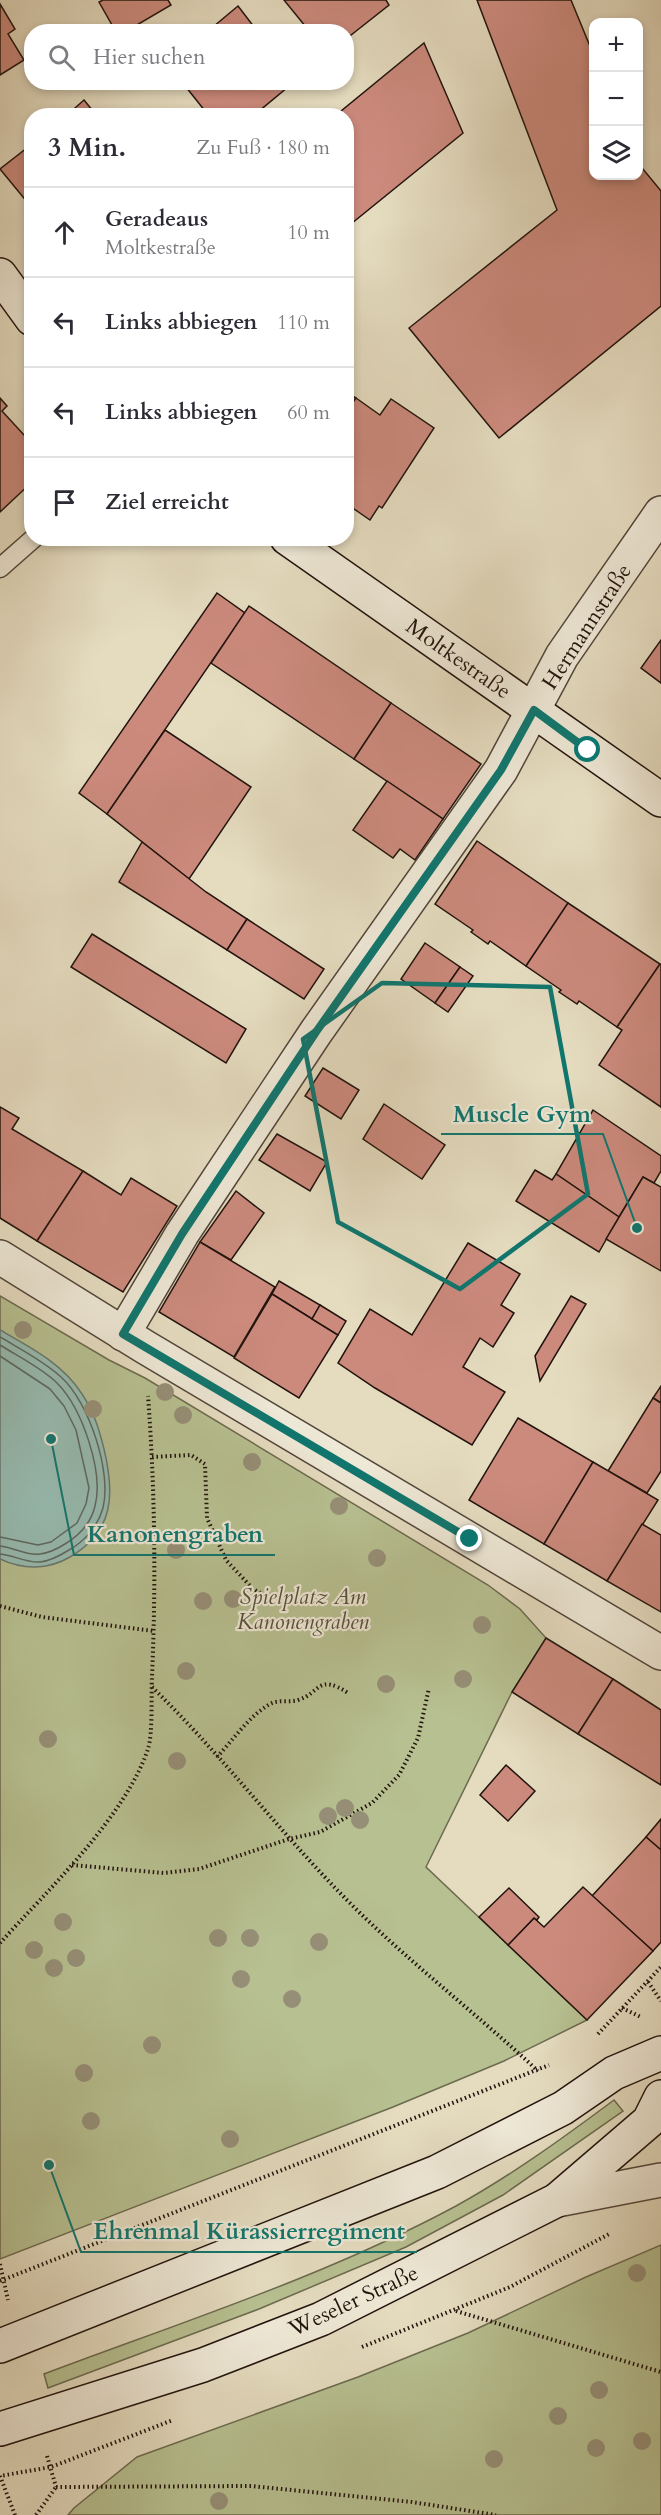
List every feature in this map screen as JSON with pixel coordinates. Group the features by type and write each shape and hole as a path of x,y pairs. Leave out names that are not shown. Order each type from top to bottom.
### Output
{"main road":[{"path":"0,275 24,308"},
{"name":"Hermannstraße","path":"134,1340 188,1224 316,1032 501,770 562,656 661,513"},
{"name":"Moltkestraße","path":"298,546 661,800"},
{"path":"0,1257 134,1340 661,1653"},
{"path":"0,2346 437,2172 563,2108 614,2073 661,2053"},
{"name":"Weseler Straße","path":"0,2429 203,2365 321,2319 557,2200 649,2121 661,2097"},
{"path":"557,2200 661,2180"}],"lane":[{"path":"0,568 25,546"}],"path":[{"path":"0,1943 72,1865 123,1800 148,1748 154,1631 152,1457 134,1340"},
{"path":"152,1457 191,1455 205,1464 208,1479 207,1518 226,1560 253,1589 285,1606"},
{"path":"0,1606 42,1617 154,1631"},
{"path":"217,1757 254,1717 271,1703 298,1700 317,1687 327,1685 337,1686 348,1693"},
{"path":"2,2281 538,2071 504,2039 443,1990 361,1914 289,1839 152,1686"},
{"path":"72,1865 164,1873 199,1869 289,1839 320,1832 372,1803 399,1775 418,1738 429,1688"},
{"path":"591,2041 661,1967"},
{"path":"648,1982 661,2001"},
{"path":"616,2230 510,2287 455,2311 661,2372"},
{"path":"0,2264 5,2289"},
{"path":"0,2476 15,2515"},
{"path":"36,2515 56,2487 185,2485 251,2486 316,2492 496,2515"}],"highlighted area":[{"path":"382,983 550,987 588,1194 460,1289 338,1222 303,1039"}],"green space":[{"name":"Spielplatz Am Kanonengraben","path":"0,1296 109,1360 145,1378 488,1585 520,1609 546,1638 512,1692 426,1867 587,2020 504,2061 393,2107 0,2259"},
{"path":"614,2100 623,2111 503,2195 406,2247 259,2309 48,2388 44,2374 253,2297 407,2231 497,2182"},
{"path":"661,2245 661,2515 68,2515 137,2457 358,2377 468,2333 586,2277"}],"water":[{"path":"0,1330 45,1357 74,1383 96,1421 108,1466 110,1497 103,1524 85,1547 62,1561 44,1566 26,1567 0,1559"}],"building":[{"path":"103,0 168,0 171,5 139,24 111,24 99,2"},
{"path":"284,0 386,0 389,5 354,33 354,24 304,24"},
{"path":"477,0 571,0 589,44 589,180 643,180 643,169 661,191 661,306 499,438 409,328 557,210"},
{"path":"0,4 15,29 8,34 24,60 0,75"},
{"path":"238,6 252,24 217,24"},
{"path":"424,43 463,133 354,222 354,108 345,108"},
{"path":"188,90 284,90 263,108 203,108"},
{"path":"84,100 90,108 75,108"},
{"path":"24,150 24,198 0,169"},
{"path":"0,398 7,406 2,411 24,435 24,490 0,512"},
{"path":"356,398 380,415 391,399 434,428 382,508 379,506 370,520 354,509 354,401"},
{"path":"217,593 245,613 107,814 79,793"},
{"path":"249,606 391,703 354,759 211,663"},
{"path":"661,640 661,683 641,668"},
{"path":"391,703 481,764 443,819 354,759"},
{"path":"165,730 251,787 189,879 107,814"},
{"path":"387,781 443,819 415,860 400,849 393,858 353,830"},
{"path":"477,841 568,903 526,966 490,941 488,944 471,932 473,930 435,904"},
{"path":"142,842 206,892 247,919 227,950 119,882"},
{"path":"568,903 660,964 617,1027 579,1001 577,1004 559,992 561,990 526,966"},
{"path":"247,919 324,969 304,999 227,950"},
{"path":"92,934 246,1029 226,1063 71,967"},
{"path":"425,943 460,967 435,1003 401,979"},
{"path":"660,964 661,1107 599,1065 622,1030 617,1027"},
{"path":"460,967 473,976 448,1012 435,1003"},
{"path":"323,1068 359,1090 341,1119 305,1096"},
{"path":"384,1104 445,1145 422,1179 363,1139"},
{"path":"0,1107 19,1118 12,1129 83,1171 37,1241 0,1218"},
{"path":"593,1110 661,1156 661,1171 654,1183 643,1177 619,1217 556,1174"},
{"path":"277,1134 327,1162 310,1191 259,1160"},
{"path":"535,1170 552,1180 556,1174 619,1217 599,1252 516,1201"},
{"path":"83,1171 121,1195 131,1178 177,1206 123,1292 37,1241"},
{"path":"643,1177 661,1187 661,1271 606,1239"},
{"path":"236,1191 264,1213 231,1260 200,1242"},
{"path":"200,1242 275,1287 234,1357 159,1312"},
{"path":"468,1243 520,1274 501,1305 514,1313 493,1347 480,1338 463,1367 505,1392 472,1445 375,1388 338,1363 370,1309 412,1335"},
{"path":"279,1281 320,1305 312,1319 272,1294"},
{"path":"272,1294 338,1335 299,1398 234,1358"},
{"path":"571,1296 586,1304 540,1381 535,1356"},
{"path":"320,1305 346,1321 338,1335 312,1319"},
{"path":"661,1386 661,1403 653,1398"},
{"path":"653,1398 661,1403 661,1471 647,1493 608,1471"},
{"path":"518,1418 593,1462 544,1544 469,1500"},
{"path":"593,1462 658,1500 607,1581 544,1544"},
{"path":"642,1524 661,1535 661,1612 607,1581"},
{"path":"546,1638 613,1679 578,1734 512,1692"},
{"path":"613,1679 661,1710 661,1785 578,1734"},
{"path":"506,1765 535,1791 508,1821 480,1795"},
{"path":"661,1819 661,1850 646,1837"},
{"path":"646,1837 661,1850 661,1942 653,1951 592,1896"},
{"path":"583,1887 653,1951 587,2020 508,1945 534,1918 544,1927"},
{"path":"509,1888 539,1917 537,1920 534,1918 508,1945 479,1917"}],"place":[{"name":"Muscle Gym","path":"637,1228"},
{"name":"Kanonengraben","path":"51,1439"},
{"name":"Ehrenmal Kürassierregiment","path":"49,2165"}],"route":[{"path":"470,1539 123,1334 182,1234 316,1032 501,770 534,710 588,750"}]}
